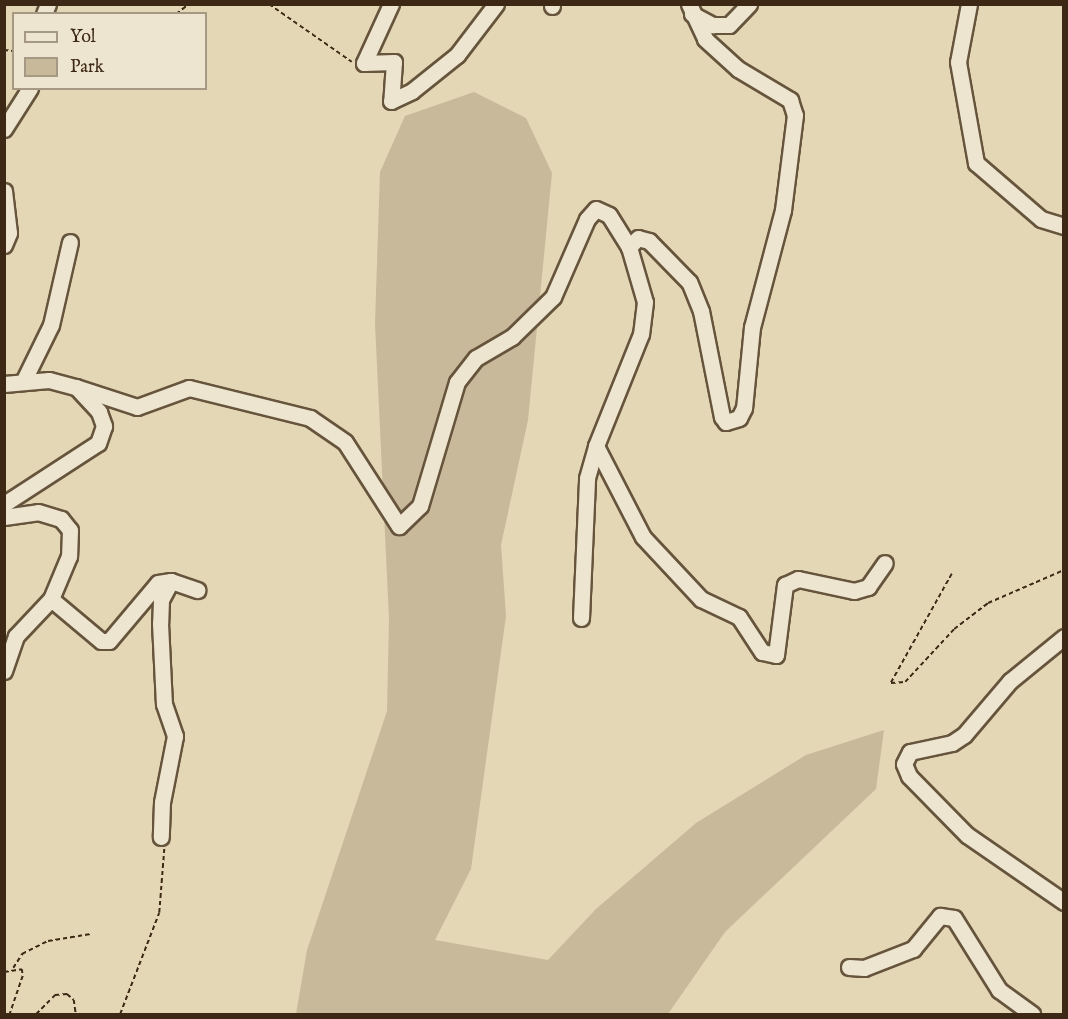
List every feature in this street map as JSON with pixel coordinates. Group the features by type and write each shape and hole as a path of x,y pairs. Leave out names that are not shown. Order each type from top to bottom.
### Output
{"street":[{"path":"391,4 364,63 394,62 387,93 391,101 400,99 468,45 496,4"},
{"path":"690,9 713,25 729,25 749,4"},
{"path":"969,4 958,62 976,164 1006,194 1041,219 1064,226"},
{"path":"629,247 638,238 649,241 689,282 701,310 722,417 726,422 739,418 752,327 783,210 795,115 789,100 738,69 705,39 690,9"},
{"path":"4,129 29,90"},
{"path":"4,190 9,234 4,245"},
{"path":"4,384 24,380 76,387 137,407 189,388 310,418 345,442 399,525 420,506 457,382 476,358 512,337 553,297 587,219 596,209 609,215 629,247 645,302 641,334 596,446 587,478 581,618"},
{"path":"24,380 51,325 70,242"},
{"path":"4,504 98,443 104,426 99,412 76,387"},
{"path":"596,446 643,537 701,599 739,617 762,652 776,655 785,585 798,579 854,591 868,587 885,563"},
{"path":"4,517 38,512 61,519 70,530 69,556 51,599 16,636 4,671"},
{"path":"51,599 101,641 109,641 158,583 171,581 197,590"},
{"path":"161,837 162,802 175,736 164,704 160,622 162,600 171,581"},
{"path":"1064,637 1010,681 964,735 952,743 910,752 904,764 909,776 967,835 1064,902"},
{"path":"849,967 864,968 913,949 940,916 954,918 999,990 1032,1014"}],"path":[{"path":"269,4 349,61 364,63"},
{"path":"952,574 891,683 905,682 954,629 988,603 1064,570"},
{"path":"120,1014 159,913 164,880 161,837"},
{"path":"13,968 22,954 48,941 90,934"},
{"path":"4,972 13,968 22,969 23,976 10,1014"},
{"path":"36,1014 55,995 74,1000 77,1014"}],"green space":[{"path":"474,92 526,118 552,173 528,420 501,545 506,616 471,869 435,940 548,960 596,909 696,823 806,755 884,730 876,789 725,932 668,1014 296,1014 307,950 387,711 389,619 375,323 380,172 405,116"}]}
